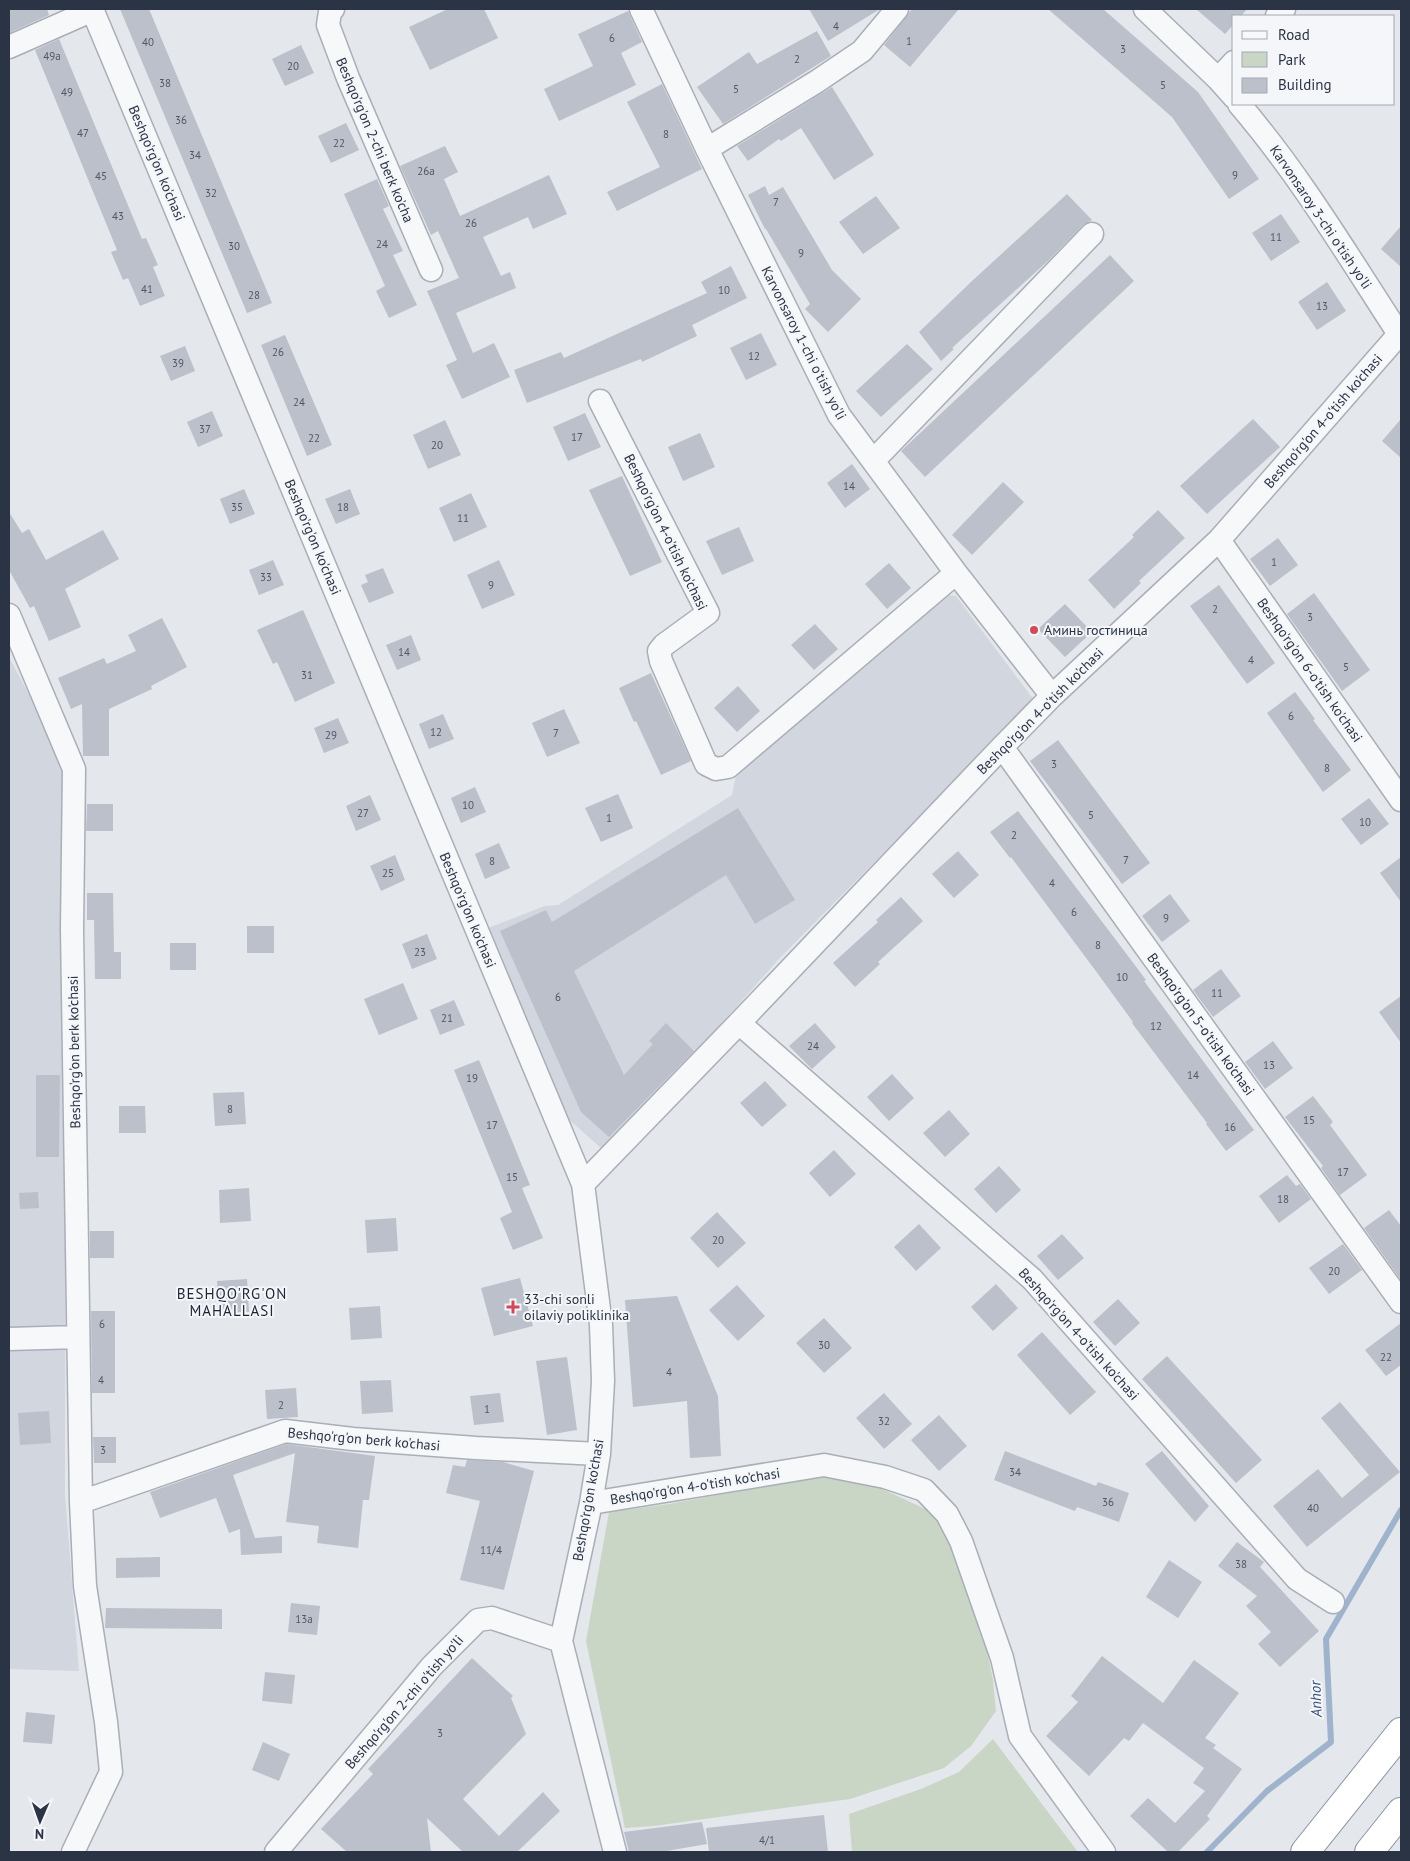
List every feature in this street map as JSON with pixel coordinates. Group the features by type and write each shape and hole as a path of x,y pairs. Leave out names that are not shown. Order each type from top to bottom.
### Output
{"highway":[{"path":"1305,1852 1401,1732"},
{"path":"1369,1852 1401,1812"}],"street":[{"path":"9,47 92,9"},
{"name":"Beshqo'rg'on ko'chasi","path":"92,9 583,1184 602,1325 603,1381 599,1454 591,1503 561,1641 616,1852"},
{"name":"Beshqo'rg'on 2-chi berk ko'cha","path":"333,9 330,12 328,25 348,78 431,270"},
{"name":"Karvonsaroy 1-chi o'tish yo'li","path":"641,9 707,149 838,415 874,460 956,573 1052,696"},
{"path":"707,149 816,82 862,51 897,9"},
{"path":"1145,9 1232,95"},
{"path":"1218,79 1232,64"},
{"name":"Karvonsaroy 3-chi o'tish yo'li","path":"1240,105 1260,128 1300,182 1400,333"},
{"path":"874,460 1092,234"},
{"name":"Beshqo'rg'on 4-o'tish ko'chasi","path":"583,1184 1052,696 1219,540 1400,333"},
{"name":"Beshqo'rg'on 4-o'tish ko'chasi","path":"600,401 708,613 658,651 706,764 716,769 728,767 956,573"},
{"name":"Beshqo'rg'on 6-o'tish ko'chasi","path":"1219,540 1401,800"},
{"name":"Beshqo'rg'on berk ko'chasi","path":"9,616 74,769 72,929 81,1502 85,1586 106,1722 110,1772 72,1852"},
{"name":"Beshqo'rg'on 5-o'tish ko'chasi","path":"1002,747 1401,1302"},
{"name":"Beshqo'rg'on 4-o'tish ko'chasi","path":"739,1023 1032,1279 1297,1579 1333,1602"},
{"path":"9,1339 78,1337"},
{"name":"Beshqo'rg'on berk ko'chasi","path":"81,1502 285,1431 457,1446 599,1454"},
{"name":"Beshqo'rg'on 4-o'tish ko'chasi","path":"591,1503 824,1465 885,1477 924,1490 948,1514 961,1542 1002,1658 1020,1736 1104,1852"},
{"name":"Beshqo'rg'on 2-chi o'tish yo'li","path":"276,1852 432,1666 478,1620 492,1618 561,1641"}],"shaded area":[{"path":"947,595 956,596 1034,700 779,959 695,1053 602,1149 564,1115 488,928 545,906 558,905 732,795 737,770"},
{"path":"9,657 66,764 65,1494 79,1671 9,1669"}],"green space":[{"path":"824,1475 863,1480 938,1515 980,1617 993,1680 996,1711 971,1746 944,1768 850,1799 654,1826 625,1828 586,1641 609,1512 669,1504"},
{"path":"993,1739 1078,1852 852,1852 849,1814 921,1789 959,1772"}],"building":[{"path":"9,9 47,9 49,15 9,33"},
{"path":"120,9 149,9 272,303 247,313"},
{"path":"448,9 484,9 498,38 430,70 409,27"},
{"path":"809,9 880,9 828,41"},
{"path":"912,9 959,9 910,67 884,45"},
{"path":"1048,9 1103,9 1198,92 1259,179 1229,199 1172,117"},
{"path":"1196,9 1247,9 1242,15 1232,15 1232,26 1225,34"},
{"path":"628,11 642,42 621,53 636,85 559,121 544,89 593,66 578,34"},
{"path":"817,31 831,56 723,124 697,87 749,52 757,64"},
{"path":"59,39 142,239 146,238 158,265 153,267 165,296 140,306 128,278 123,280 111,252 117,250 35,50"},
{"path":"301,45 314,73 285,86 272,59"},
{"path":"662,84 702,169 617,211 607,192 660,167 627,102"},
{"path":"832,87 874,155 834,180 801,128 781,141 779,139 748,161 737,146"},
{"path":"346,123 359,150 331,163 318,136"},
{"path":"445,146 458,172 444,179 460,216 549,175 567,214 533,229 528,217 483,237 501,276 510,272 516,288 456,313 473,353 494,343 510,377 462,399 446,365 457,360 427,291 459,278 438,231 431,235 400,166"},
{"path":"377,179 389,206 383,209 403,251 393,255 417,305 389,318 376,291 385,286 344,194"},
{"path":"765,186 769,195 783,187 832,270 861,299 828,332 805,309 810,304 765,229 748,195"},
{"path":"1067,194 1092,220 1083,225 1049,260 952,348 954,349 941,361 919,332"},
{"path":"876,196 900,228 863,254 839,222"},
{"path":"1281,214 1300,242 1271,261 1252,233"},
{"path":"1401,226 1401,267 1381,249"},
{"path":"1110,255 1134,281 925,477 901,451"},
{"path":"731,266 747,298 692,325 697,336 642,362 641,359 527,403 514,370 561,352 564,358 707,293 701,282"},
{"path":"1327,282 1346,311 1317,330 1298,302"},
{"path":"761,333 777,365 746,380 730,348"},
{"path":"285,335 332,445 307,456 261,345"},
{"path":"907,344 933,369 881,417 856,391"},
{"path":"185,346 195,371 171,381 160,356"},
{"path":"212,411 223,436 198,447 187,422"},
{"path":"585,413 601,447 568,461 553,427"},
{"path":"1253,419 1280,447 1207,514 1180,486"},
{"path":"1401,419 1401,458 1382,441"},
{"path":"445,420 461,455 428,469 413,435"},
{"path":"700,433 715,467 683,481 668,447"},
{"path":"852,464 870,489 845,508 827,483"},
{"path":"622,476 662,562 630,576 589,490"},
{"path":"1003,482 1024,502 972,555 952,535"},
{"path":"244,489 255,514 230,524 220,499"},
{"path":"350,489 360,514 336,524 325,499"},
{"path":"471,493 487,527 454,542 439,508"},
{"path":"1158,510 1185,538 1139,581 1141,583 1114,609 1088,580 1134,537 1132,535"},
{"path":"9,512 22,533 29,529 46,560 103,530 119,559 65,589 81,627 49,641 34,606 30,608 9,570"},
{"path":"739,527 754,561 722,575 706,541"},
{"path":"1278,538 1298,565 1270,586 1250,559"},
{"path":"273,560 284,585 259,595 249,570"},
{"path":"499,560 515,595 482,609 467,575"},
{"path":"889,563 911,588 887,609 865,584"},
{"path":"383,568 394,593 369,603 361,585 368,582 365,575"},
{"path":"1219,585 1275,663 1247,684 1190,606"},
{"path":"1314,593 1370,670 1342,691 1287,614"},
{"path":"1065,604 1092,632 1065,657 1038,629"},
{"path":"303,610 335,683 295,702 277,662 273,664 257,630"},
{"path":"162,618 187,667 151,686 152,689 109,709 109,756 83,756 82,704 71,709 58,678 104,658 107,664 136,651 128,635"},
{"path":"815,624 838,649 814,670 791,645"},
{"path":"411,635 421,660 397,670 386,645"},
{"path":"651,673 691,761 661,775 619,688"},
{"path":"738,686 760,711 737,732 714,708"},
{"path":"1295,692 1315,719 1313,720 1351,770 1323,792 1267,713"},
{"path":"564,709 580,743 547,757 532,723"},
{"path":"443,714 454,739 429,749 419,724"},
{"path":"338,718 349,743 324,753 314,728"},
{"path":"1058,740 1150,863 1122,884 1030,761"},
{"path":"475,787 486,812 461,823 451,798"},
{"path":"618,794 633,828 601,842 585,808"},
{"path":"370,795 381,820 356,831 346,806"},
{"path":"1369,798 1389,824 1361,845 1341,819"},
{"path":"87,804 113,804 113,831 86,831"},
{"path":"738,808 795,900 755,924 726,875 574,971 624,1075 653,1044 649,1041 666,1023 694,1051 609,1137 581,1112 500,931 546,910 552,922"},
{"path":"1018,811 1146,980 1144,981 1254,1130 1226,1151 1098,974 1011,857 990,832"},
{"path":"499,843 510,868 485,879 475,854"},
{"path":"958,851 979,875 954,898 932,874"},
{"path":"395,855 405,880 381,891 370,866"},
{"path":"1401,857 1401,902 1380,873"},
{"path":"87,893 113,893 114,952 121,952 121,979 95,979 94,920 87,920"},
{"path":"1170,894 1190,921 1162,942 1142,916"},
{"path":"901,897 923,921 878,962 880,964 855,987 833,963 878,922 876,920"},
{"path":"247,926 274,926 274,953 247,953"},
{"path":"427,934 437,959 412,969 402,944"},
{"path":"170,943 196,943 196,970 170,970"},
{"path":"1221,969 1241,996 1213,1017 1193,990"},
{"path":"403,983 418,1019 379,1035 364,999"},
{"path":"1401,996 1401,1043 1379,1012"},
{"path":"454,1000 465,1025 440,1035 430,1010"},
{"path":"815,1023 836,1047 812,1069 789,1046"},
{"path":"1273,1041 1293,1068 1265,1089 1245,1062"},
{"path":"479,1060 530,1185 522,1188 543,1238 513,1250 500,1218 512,1212 454,1070"},
{"path":"892,1074 914,1098 889,1121 867,1097"},
{"path":"36,1075 60,1075 59,1157 36,1157"},
{"path":"765,1081 787,1105 762,1127 740,1103"},
{"path":"244,1092 246,1124 215,1126 213,1093"},
{"path":"1313,1096 1333,1122 1330,1125 1367,1175 1340,1195 1321,1168 1323,1166 1285,1117"},
{"path":"119,1106 145,1106 146,1133 119,1133"},
{"path":"949,1110 970,1134 945,1157 923,1133"},
{"path":"834,1150 856,1174 830,1197 809,1173"},
{"path":"999,1166 1021,1190 996,1213 974,1189"},
{"path":"1287,1175 1296,1186 1300,1184 1311,1199 1279,1223 1259,1196"},
{"path":"249,1188 251,1221 220,1223 219,1190"},
{"path":"38,1192 39,1208 20,1209 19,1193"},
{"path":"1389,1210 1401,1226 1401,1280 1364,1228"},
{"path":"717,1212 746,1243 718,1268 690,1238"},
{"path":"396,1218 398,1251 367,1253 365,1220"},
{"path":"919,1224 941,1248 916,1271 894,1247"},
{"path":"90,1231 114,1231 114,1258 90,1258"},
{"path":"1062,1234 1084,1258 1058,1280 1037,1256"},
{"path":"1343,1244 1362,1270 1329,1294 1309,1268"},
{"path":"520,1278 533,1326 494,1336 481,1288"},
{"path":"247,1279 249,1312 219,1313 217,1281"},
{"path":"996,1284 1018,1308 993,1331 971,1307"},
{"path":"737,1285 765,1316 738,1341 709,1310"},
{"path":"677,1296 718,1396 721,1456 690,1458 687,1401 633,1407 625,1300"},
{"path":"1118,1299 1140,1323 1115,1346 1093,1322"},
{"path":"380,1306 382,1338 351,1340 349,1308"},
{"path":"91,1311 115,1311 115,1393 92,1393"},
{"path":"824,1318 852,1348 824,1373 796,1343"},
{"path":"1401,1323 1401,1365 1386,1376 1365,1350"},
{"path":"1042,1332 1096,1392 1070,1415 1017,1355"},
{"path":"1167,1356 1262,1460 1236,1483 1142,1379"},
{"path":"567,1357 577,1430 547,1435 536,1361"},
{"path":"391,1380 393,1412 362,1414 360,1381"},
{"path":"296,1388 298,1417 267,1419 265,1390"},
{"path":"500,1393 504,1422 474,1425 470,1396"},
{"path":"884,1393 912,1424 884,1449 856,1418"},
{"path":"1340,1402 1400,1472 1307,1547 1273,1506 1318,1469 1342,1498 1369,1475 1321,1418"},
{"path":"49,1411 51,1443 20,1445 18,1413"},
{"path":"939,1415 967,1446 939,1471 911,1440"},
{"path":"93,1437 116,1437 116,1463 94,1463"},
{"path":"286,1444 375,1456 369,1500 363,1500 358,1548 317,1543 319,1526 286,1522 295,1453 233,1475 255,1538 282,1536 282,1553 241,1555 240,1529 229,1533 216,1498 160,1518 150,1492"},
{"path":"1005,1451 1096,1486 1098,1482 1129,1493 1119,1522 1077,1507 1075,1511 994,1480"},
{"path":"1162,1451 1209,1506 1195,1522 1145,1464"},
{"path":"467,1460 503,1462 534,1471 504,1590 460,1580 480,1501 446,1493 453,1465 465,1467"},
{"path":"1237,1542 1264,1562 1260,1567 1319,1631 1280,1667 1258,1644 1271,1632 1246,1606 1257,1596 1218,1566"},
{"path":"160,1557 160,1577 116,1578 116,1558"},
{"path":"1169,1560 1202,1582 1178,1618 1146,1597"},
{"path":"291,1603 320,1606 317,1635 288,1632"},
{"path":"106,1608 222,1609 222,1629 105,1628"},
{"path":"1102,1656 1163,1703 1194,1660 1239,1693 1205,1738 1216,1745 1213,1748 1242,1769 1207,1816 1210,1819 1178,1852 1168,1852 1130,1816 1148,1798 1175,1823 1205,1791 1193,1783 1204,1768 1143,1723 1129,1741 1124,1738 1089,1776 1046,1736 1078,1702 1071,1696"},
{"path":"472,1658 513,1696 511,1698 526,1734 463,1799 499,1836 543,1792 560,1811 517,1852 463,1852 427,1818 431,1852 347,1852 321,1829 373,1774 368,1769"},
{"path":"265,1672 295,1675 292,1704 262,1701"},
{"path":"26,1712 55,1715 52,1744 23,1742"},
{"path":"263,1742 290,1754 279,1781 252,1770"},
{"path":"824,1815 828,1852 709,1852 706,1828"},
{"path":"702,1822 707,1844 661,1852 629,1852 624,1832"}],"waterway":[{"name":"Anhor","path":"1207,1852 1267,1791 1331,1742 1326,1639 1401,1510"}],"place":[{"name":"Аминь гостиница","path":"1034,630"},
{"name":"33-chi sonli oilaviy poliklinika","path":"513,1307"}],"district":[{"name":"BESHQO'RG'ON MAHALLASI","path":"232,1302"}]}
